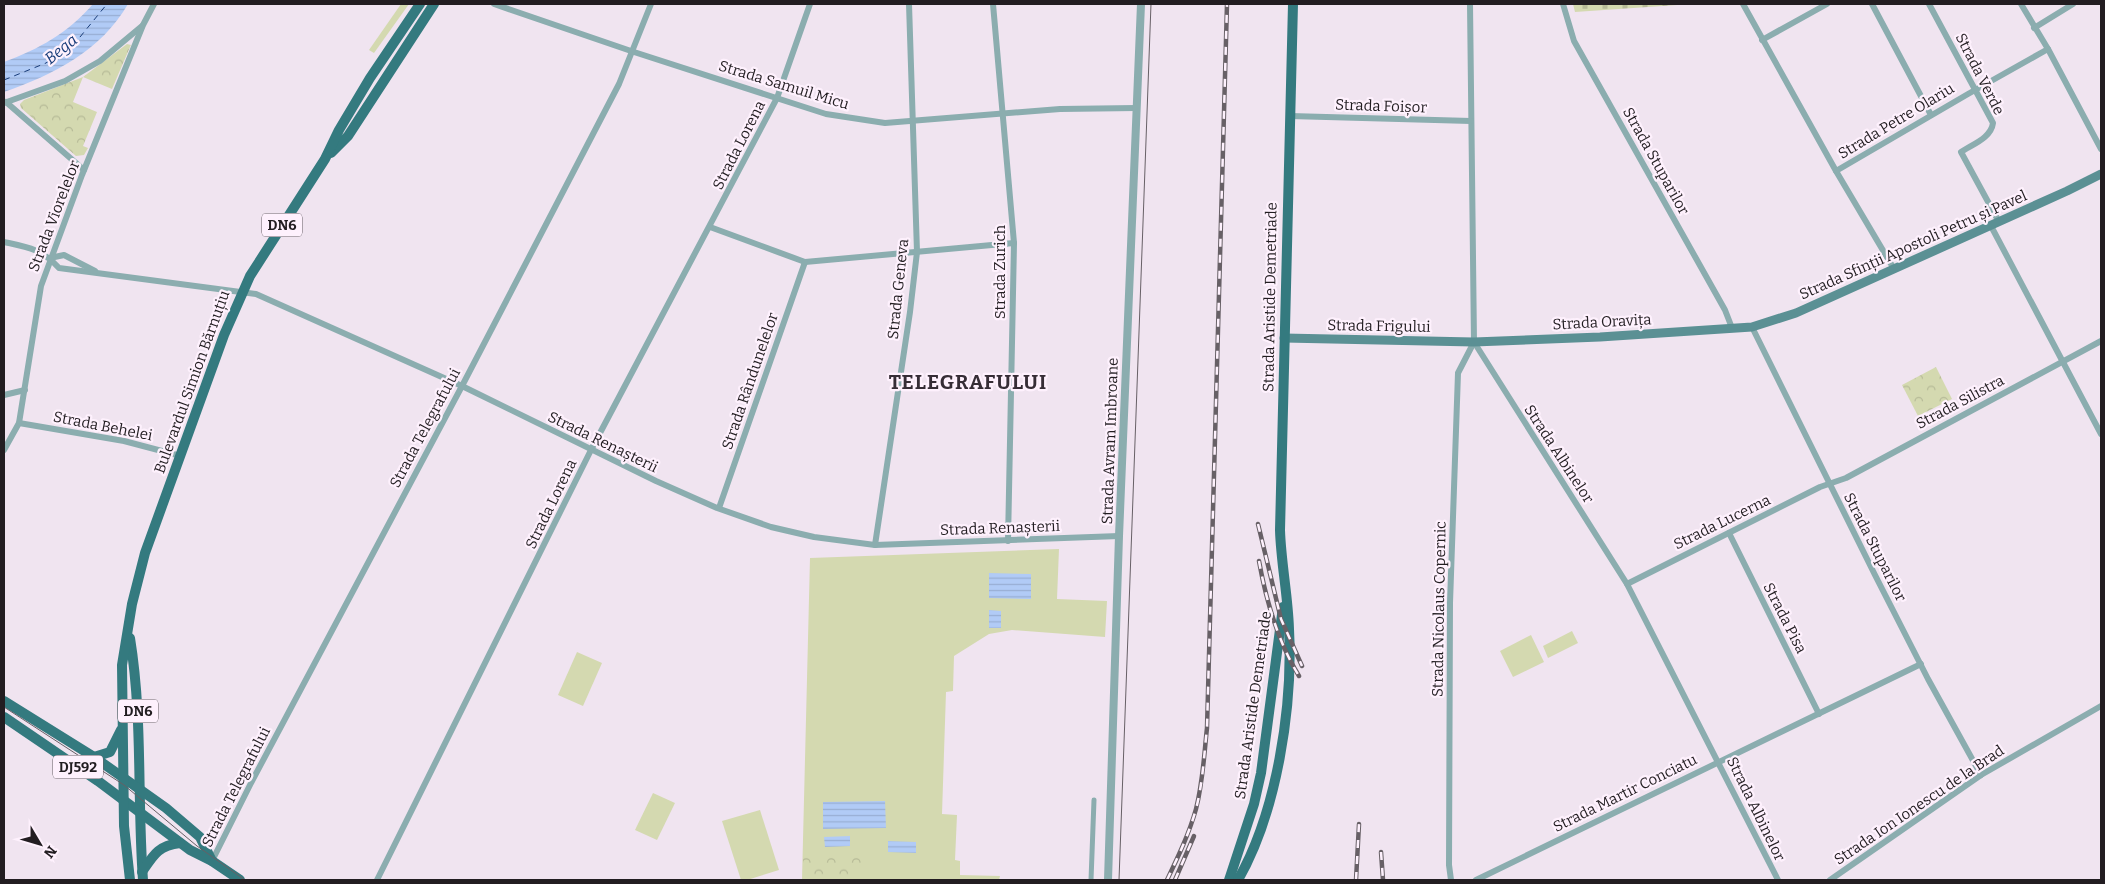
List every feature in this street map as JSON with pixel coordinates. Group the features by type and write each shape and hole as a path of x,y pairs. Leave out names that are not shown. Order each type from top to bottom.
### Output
{"main road":[{"name":"Bulevardul Simion Bărnuțiu","path":"124,778 122,665 137,579 241,292 252,271 325,159 339,130 366,85 420,4"},
{"name":"Bulevardul Simion Bărnuțiu","path":"325,159 348,136 434,4"},
{"name":"Strada Aristide Demetriade","path":"1238,880 1253,850 1267,807 1285,724 1290,653 1280,521 1293,4"},
{"name":"Strada Sfinții Apostoli Petru și Pavel","path":"1732,328 1752,327 1796,312 1995,224 2101,174"},
{"name":"Strada Oravița","path":"1474,342 1732,328"},
{"name":"Strada Frigului","path":"1284,338 1474,342"},
{"name":"Strada Aristide Demetriade","path":"1230,880 1252,813 1261,773 1273,691 1284,591"},
{"name":"Bulevardul Simion Bărnuțiu","path":"129,632 140,734 140,813"},
{"name":"DJ592","path":"4,701 124,778"},
{"name":"DJ592","path":"4,717 124,800"},
{"path":"94,757 110,752 115,746 122,725"},
{"path":"124,778 166,808 200,837 212,860"},
{"name":"DN6","path":"124,778 130,880"},
{"path":"124,800 190,850 212,860 240,880"},
{"name":"DN6","path":"140,813 142,876"},
{"name":"DN6","path":"142,876 158,850 168,844 180,843"}],"street":[{"name":"Strada Viorelelor","path":"20,423 41,286 84,170 143,25 154,4"},
{"name":"Strada Samuil Micu","path":"494,4 634,52 826,114 860,121 884,124 1060,109 1136,108"},
{"name":"Strada Telegrafului","path":"212,860 251,782 620,84 651,4"},
{"name":"Strada Lorena","path":"378,880 591,450 777,98 810,4"},
{"name":"Strada Geneva","path":"875,544 910,312 917,252 909,4"},
{"name":"Strada Zurich","path":"992,4 1014,243 1008,541"},
{"name":"Strada Avram Imbroane","path":"1108,880 1119,536 1141,4"},
{"path":"1470,4 1474,342"},
{"name":"Strada Stuparilor","path":"1563,4 1574,41 1725,310 1732,328"},
{"path":"1743,4 1836,171 1894,269"},
{"path":"1762,40 1827,4"},
{"path":"1872,4 1931,115"},
{"name":"Strada Verde","path":"1929,4 1993,123 1992,130 1988,135 1961,152 2063,362 2101,434"},
{"path":"2020,4 2048,49 2101,149"},
{"path":"2034,28 2073,4"},
{"path":"84,170 5,102 65,81 100,61 143,25"},
{"name":"Strada Petre Olariu","path":"1836,171 2048,49"},
{"name":"Strada Foișor","path":"1290,116 1471,121"},
{"path":"710,227 805,262 1014,243"},
{"path":"4,242 36,249 50,258"},
{"name":"Strada Renașterii","path":"96,271 64,255 50,258 59,268 96,271 256,294 462,386 656,481 719,508 780,529 814,537 875,544 1119,536"},
{"name":"Strada Rândunelelor","path":"719,508 805,262"},
{"name":"Strada Stuparilor","path":"1752,327 1829,484 1921,664 1981,775"},
{"name":"Strada Silistra","path":"1829,484 1846,478 2101,341"},
{"name":"Strada Albinelor","path":"1474,342 1627,584 1778,880"},
{"name":"Strada Nicolaus Copernic","path":"1452,880 1449,865 1450,603 1458,373 1474,342"},
{"path":"4,395 25,390"},
{"path":"4,450 20,423"},
{"name":"Strada Behelei","path":"20,423 124,441 181,456"},
{"name":"Strada Lucerna","path":"1627,584 1829,484"},
{"name":"Strada Pisa","path":"1729,533 1819,714"},
{"name":"Strada Martir Conciatu","path":"1476,880 1921,664"},
{"name":"Strada Ion Ionescu de la Brad","path":"1830,880 1981,775 2101,706"},
{"path":"1091,880 1094,800"}],"green space":[{"path":"401,4 409,4 374,53 369,50"},
{"path":"1573,4 1692,4 1575,12"},
{"path":"127,44 131,45 112,89 83,77"},
{"path":"83,77 73,102 97,112 83,146 88,148 84,155 76,156 21,108 20,104 24,100"},
{"path":"1936,367 1952,399 1918,416 1902,385"},
{"path":"1059,549 1057,599 1107,601 1105,637 1012,630 989,634 954,656 953,691 946,692 942,814 957,815 955,860 960,861 960,875 1000,876 999,880 802,880 810,558"},
{"path":"1572,631 1578,643 1548,658 1543,646"},
{"path":"1531,635 1544,662 1513,677 1500,651"},
{"path":"577,652 602,663 583,706 558,695"},
{"path":"653,793 675,803 657,840 635,830"},
{"path":"760,810 779,870 747,880 741,880 722,821"},
{"path":"861,856 861,880 803,880 803,857"}],"water":[{"name":"Bega","path":"93,4 128,4 117,21 90,48 58,69 4,92 4,62 41,46 63,32"},
{"path":"989,573 1031,574 1031,599 989,598"},
{"path":"989,610 1001,611 1001,628 989,628"},
{"path":"885,801 886,828 823,829 823,802"},
{"path":"850,836 850,846 825,847 824,837"},
{"path":"888,841 916,842 916,853 888,852"}],"ferry route":[{"path":"4,80 46,63 80,37 107,4"}],"tram line":[{"path":"1119,880 1151,4"},
{"path":"4,707 124,785 197,846 245,880"}],"railway":[{"path":"1167,880 1187,836 1196,809 1202,779 1207,728 1227,4"},
{"path":"1258,524 1281,619 1302,666"},
{"path":"1259,561 1265,591 1279,635 1299,676"},
{"path":"1356,880 1359,824"},
{"path":"1175,880 1194,836"},
{"path":"1381,852 1383,880"}],"district":[{"name":"TELEGRAFULUI","path":"968,382"}]}
